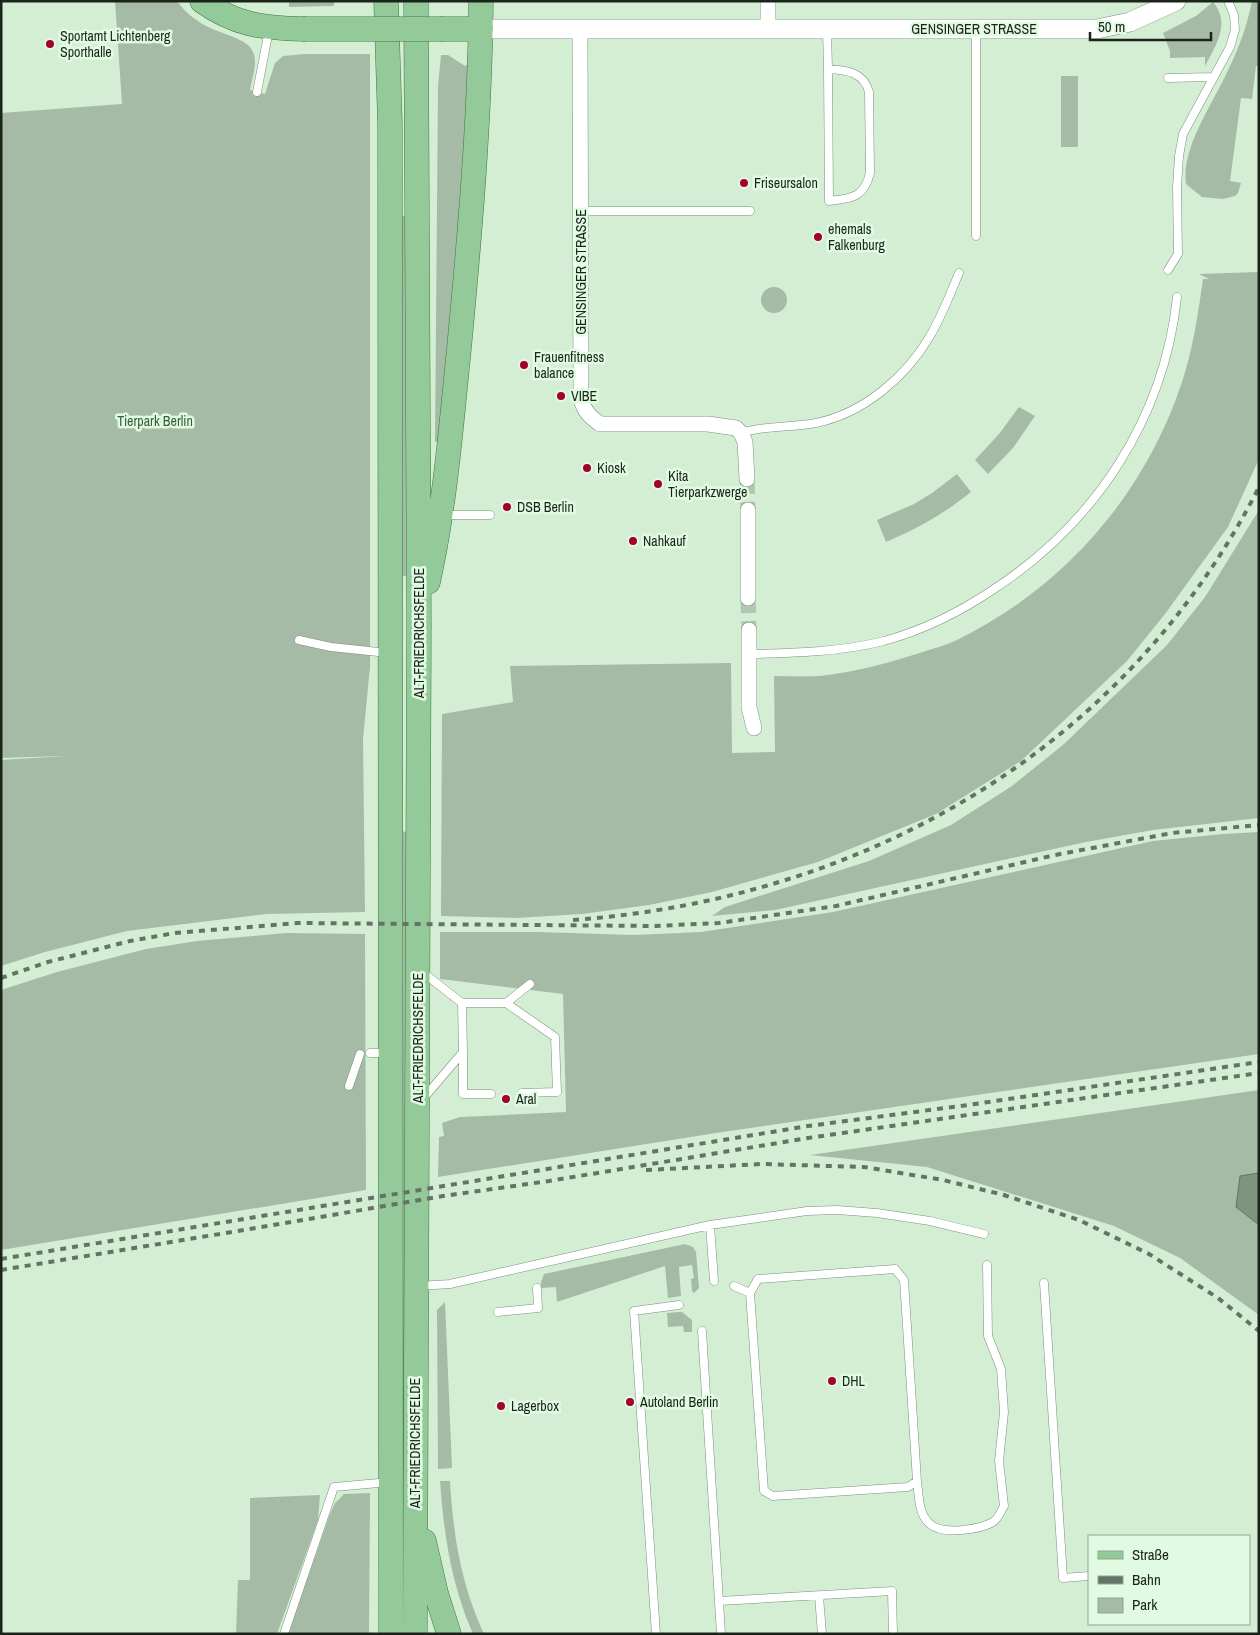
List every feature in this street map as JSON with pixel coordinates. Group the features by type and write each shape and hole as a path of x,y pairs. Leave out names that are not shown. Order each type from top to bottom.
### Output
{"main road":[{"path":"202,1 217,12 236,21 276,28 481,29"},
{"name":"ALT-FRIEDRICHSFELDE","path":"386,1 390,124 390,912 380,1053 390,1482 391,1634"},
{"name":"ALT-FRIEDRICHSFELDE","path":"415,1634 419,623 416,1"},
{"path":"419,623 435,550 448,453 468,250 480,80 481,1"},
{"path":"415,1503 436,1593 449,1634"}],"street":[{"path":"768,1 768,29"},
{"name":"GENSINGER STRASSE","path":"481,29 1097,29 1130,22 1176,1"},
{"name":"GENSINGER STRASSE","path":"580,29 581,399 583,408 600,424 708,424 736,428 741,433"},
{"path":"741,433 746,447 747,479"},
{"path":"748,510 748,598"},
{"path":"749,630 749,706 754,728"}],"lane":[{"path":"1168,270 1178,254 1177,187 1183,134 1230,47 1235,30 1234,15 1228,1"},
{"path":"257,92 276,28"},
{"path":"976,29 976,236"},
{"path":"828,30 828,69 829,201 849,199 861,193 867,184 870,173 870,92 868,84 861,77 846,70 828,69"},
{"path":"1168,78 1213,77"},
{"path":"581,211 750,211"},
{"path":"741,433 757,428 815,423 839,416 861,406 899,375 919,354 932,334 959,273"},
{"path":"749,654 819,652 853,648 913,632 942,620 974,603 1031,562 1061,536 1084,512 1126,454 1142,423 1153,395 1172,336 1177,297"},
{"path":"440,515 490,515"},
{"path":"299,640 331,647 390,653"},
{"path":"418,968 462,1003 506,1003 555,1037 557,1092 522,1093"},
{"path":"506,1003 530,984"},
{"path":"462,1003 463,1094 491,1094"},
{"path":"417,1106 462,1052"},
{"path":"349,1086 360,1054"},
{"path":"417,1286 450,1284 710,1225 807,1211 837,1210 877,1213 930,1221 984,1234"},
{"path":"710,1225 714,1281"},
{"path":"917,1480 908,1487 772,1496 764,1491 750,1294 758,1279 895,1269 904,1280 917,1480 921,1509 929,1524 939,1530 973,1529 994,1521 1004,1506 999,1461 1004,1412 1001,1369 988,1336 987,1265"},
{"path":"1044,1284 1063,1578 1088,1576"},
{"path":"734,1286 750,1294"},
{"path":"498,1312 538,1308 537,1288"},
{"path":"656,1634 634,1311 679,1305"},
{"path":"702,1331 721,1634"},
{"path":"284,1634 334,1487 390,1482"},
{"path":"719,1601 892,1591 893,1634"},
{"path":"819,1596 822,1634"}],"green space":[{"name":"Tierpark Berlin","path":"115,1 177,1 202,24 246,43 253,52 255,61 250,90 265,94 275,63 283,56 304,54 370,54 370,667 363,739 365,912 267,914 127,931 45,952 1,966 1,760 65,756 1,758 1,113 122,104"},
{"path":"289,1 334,1 334,6 289,7"},
{"path":"1252,1 1259,1 1259,66 1256,66 1252,99 1241,98 1230,181 1241,183 1235,196 1223,199 1202,197 1186,184 1188,155 1236,53"},
{"path":"1213,2 1221,18 1220,34 1205,66 1205,57 1170,58 1170,51 1163,33 1196,16"},
{"path":"441,55 448,55 465,66 470,63 469,122 440,442 435,442 438,86"},
{"path":"1061,76 1078,76 1078,147 1061,147"},
{"path":"400,216 406,216 406,576 401,576"},
{"path":"1259,272 1259,459 1228,527 1165,614 1127,661 1021,761 936,814 818,862 712,892 649,905 582,914 516,918 441,916 442,714 513,702 510,666 731,663 732,753 775,752 774,676 820,676 847,672 887,663 948,644 994,620 1030,595 1064,567 1122,501 1146,464 1166,424 1189,357 1203,279 1209,279 1199,274"},
{"path":"774,287 783,291 787,300 783,309 774,313 765,309 761,300 765,291"},
{"path":"1019,407 1035,416 1013,448 988,474 975,460 999,434"},
{"path":"957,474 971,492 930,520 886,542 877,520 914,504"},
{"path":"1259,510 1259,818 1153,830 1086,842 775,910 712,916 725,907 869,861 951,825 1012,786 1064,744 1167,645 1205,597"},
{"path":"401,831 406,832 407,1619 401,1619"},
{"path":"1259,832 1259,1054 716,1133 438,1177 439,1137 444,1136 442,1123 460,1117 566,1112 563,994 440,979 440,932 538,932 634,935 701,932 833,912 1153,841"},
{"path":"286,933 365,934 366,1190 1,1250 1,990 57,972 146,949 197,941"},
{"path":"1259,1090 1259,1173 1240,1176 1236,1207 1259,1225 1259,1315 1180,1258 1114,1226 927,1167 810,1155"},
{"path":"685,1244 693,1247 696,1252 699,1288 694,1293 692,1291 691,1279 694,1278 692,1265 679,1267 681,1296 668,1298 665,1266 557,1302 556,1287 541,1288 544,1274"},
{"path":"445,1302 452,1468 438,1469 437,1310"},
{"path":"682,1312 692,1320 692,1332 684,1332 683,1326 668,1327 667,1313"},
{"path":"440,1481 450,1481 459,1559 469,1597 484,1634 473,1634 459,1596 446,1540"},
{"path":"370,1493 369,1634 288,1634 335,1503 344,1494"},
{"path":"320,1495 318,1520 277,1634 236,1634 238,1580 250,1580 250,1498"}],"shaded area":[{"path":"1259,1173 1259,1225 1236,1207 1240,1176"}],"tunnel":[{"path":"747,479 748,510"},
{"path":"748,598 749,630"}],"railway":[{"path":"573,920 680,906 784,881 882,843 974,795 1060,734 1136,663 1203,581 1259,487"},
{"path":"1,978 48,962 130,941 175,933 298,923 654,926 719,923 836,906 1055,855 1172,833 1259,825"},
{"path":"1,1259 808,1126 968,1105 1259,1062"},
{"path":"1,1270 443,1196 549,1181 808,1138 1259,1073"},
{"path":"646,1170 762,1164 864,1167 943,1180 1004,1195 1079,1220 1149,1254 1218,1298 1259,1331"}],"place":[{"name":"Sportamt Lichtenberg Sporthalle","path":"50,44"},
{"name":"Friseursalon","path":"744,183"},
{"name":"ehemals Falkenburg","path":"818,237"},
{"name":"Frauenfitness balance","path":"524,365"},
{"name":"VIBE","path":"561,396"},
{"name":"Kiosk","path":"587,468"},
{"name":"Kita Tierparkzwerge","path":"658,484"},
{"name":"DSB Berlin","path":"507,507"},
{"name":"Nahkauf","path":"633,541"},
{"name":"Aral","path":"506,1099"},
{"name":"DHL","path":"832,1381"},
{"name":"Autoland Berlin","path":"630,1402"},
{"name":"Lagerbox","path":"501,1406"}]}
